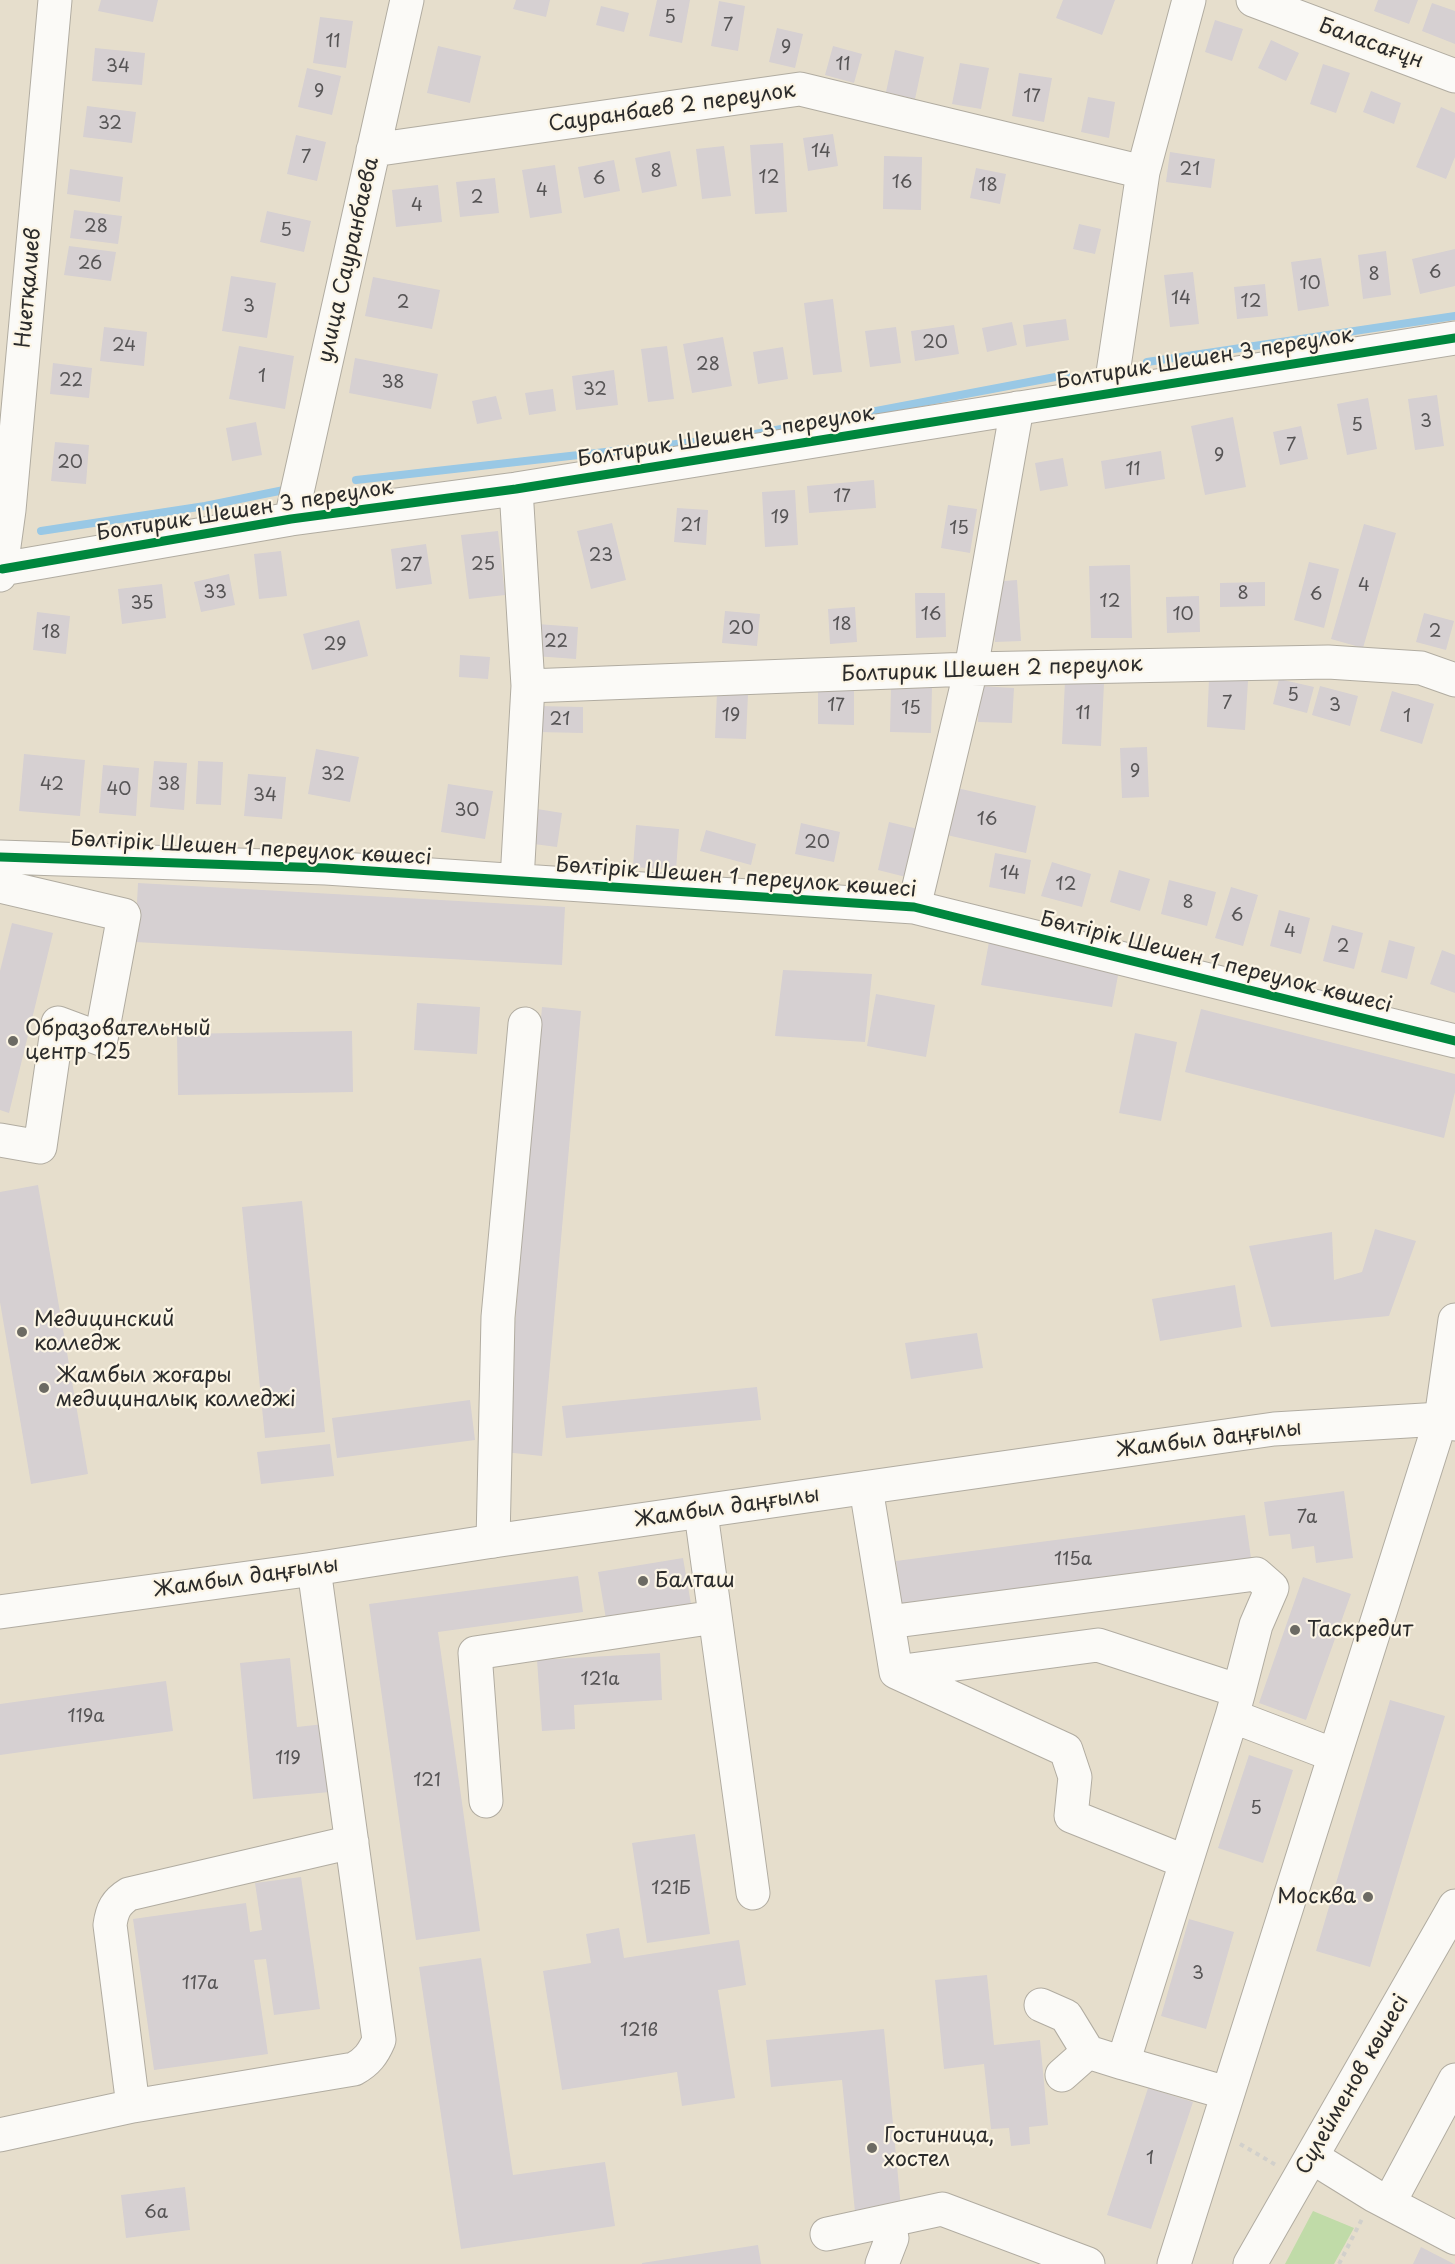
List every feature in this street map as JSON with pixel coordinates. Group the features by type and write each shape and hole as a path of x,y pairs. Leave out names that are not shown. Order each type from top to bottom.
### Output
{"street":[{"name":"Ниетқалиев","path":"1,572 10,498 55,0"},
{"name":"улица Сауранбаева","path":"291,519 407,0"},
{"path":"1110,393 1143,172 1189,0"},
{"name":"Баласағұн","path":"1253,0 1455,76"},
{"name":"Сауранбаев 2 переулок","path":"373,150 800,89 1143,172"},
{"name":"Болтирик Шешен 3 переулок","path":"1,572 291,519 516,489 1455,338"},
{"path":"914,907 971,669 1017,408"},
{"path":"516,489 528,686 517,880"},
{"name":"Болтирик Шешен 2 переулок","path":"528,686 971,669 1328,662 1421,668 1455,680"},
{"name":"Бөлтірік Шешен 1 переулок көшесі","path":"0,857 326,868 914,907 1455,1041"},
{"path":"0,886 124,915 101,1039 58,1023 40,1147 0,1140"},
{"path":"493,1541 498,1317 525,1024"},
{"path":"1174,2264 1334,1755 1448,1422 1455,1320"},
{"name":"Жамбыл даңғылы","path":"0,1612 314,1569 493,1541 1274,1430 1448,1422"},
{"path":"866,1488 896,1672"},
{"path":"701,1513 753,1893"},
{"path":"0,2135 133,2106 354,2069 365,2063 373,2054 379,2040 314,1569"},
{"path":"888,1622 1256,1574 1272,1588 1256,1625 1235,1703 1123,2063"},
{"path":"0,1589 85,1600"},
{"path":"486,1801 475,1653 715,1617"},
{"path":"896,1672 1098,1645 1235,1703 1334,1755"},
{"path":"896,1672 1066,1750 1075,1777 1071,1816 1186,1862"},
{"path":"133,2106 110,1925 112,1911 118,1901 129,1894 352,1842"},
{"name":"Сүлейменов көшесі","path":"1250,2264 1305,2168 1447,1939 1455,1906"},
{"path":"1041,2005 1066,2016 1088,2052 1227,2093"},
{"path":"1062,2075 1088,2052"},
{"path":"1382,2200 1455,2080"},
{"path":"1305,2168 1382,2200 1455,2238"},
{"path":"827,2234 942,2209 1088,2264"}],"path":[{"path":"1214,2132 1251,2150 1305,2168"},
{"path":"1339,2264 1382,2200"}],"green space":[{"path":"1313,2211 1354,2228 1334,2264 1285,2264"}],"building":[{"path":"101,0 158,0 153,22 98,11"},
{"path":"516,0 550,0 546,17 513,9"},
{"path":"657,0 690,0 682,43 649,36"},
{"path":"1063,0 1115,0 1102,35 1056,18"},
{"path":"1378,0 1418,0 1409,24 1374,11"},
{"path":"719,1 745,6 738,51 711,46"},
{"path":"1432,3 1455,11 1455,44 1422,31"},
{"path":"601,6 629,13 624,32 596,25"},
{"path":"320,17 353,21 346,68 313,63"},
{"path":"1215,20 1243,29 1232,61 1205,52"},
{"path":"777,28 803,34 795,68 769,62"},
{"path":"1271,40 1299,53 1286,81 1258,68"},
{"path":"438,46 481,56 470,103 427,93"},
{"path":"833,46 862,54 854,83 825,75"},
{"path":"95,48 145,53 142,85 92,81"},
{"path":"895,50 924,57 915,99 886,92"},
{"path":"960,63 989,68 981,109 952,104"},
{"path":"1323,64 1350,73 1336,113 1310,104"},
{"path":"307,68 341,76 332,115 298,107"},
{"path":"1019,73 1052,78 1044,122 1012,116"},
{"path":"1371,91 1401,103 1394,124 1363,112"},
{"path":"1088,97 1115,102 1109,138 1081,132"},
{"path":"87,106 136,112 132,143 83,137"},
{"path":"1441,107 1455,113 1455,157 1446,179 1416,167"},
{"path":"833,134 838,166 808,171 803,138"},
{"path":"296,135 326,142 317,181 287,174"},
{"path":"783,143 787,212 755,214 750,145"},
{"path":"724,146 731,196 702,199 696,149"},
{"path":"670,151 677,186 642,193 635,158"},
{"path":"1170,152 1215,159 1211,188 1166,182"},
{"path":"884,156 922,157 921,210 883,209"},
{"path":"614,160 620,191 584,198 578,167"},
{"path":"555,165 562,213 530,218 522,170"},
{"path":"976,168 1006,174 1000,204 970,198"},
{"path":"70,169 123,177 120,202 67,194"},
{"path":"495,178 499,213 460,217 456,182"},
{"path":"438,185 442,222 396,227 392,190"},
{"path":"74,210 122,216 118,244 70,238"},
{"path":"267,211 311,221 304,252 260,242"},
{"path":"1079,224 1101,229 1095,254 1073,249"},
{"path":"69,246 116,252 111,281 64,275"},
{"path":"1455,249 1455,286 1420,294 1412,259"},
{"path":"1386,251 1391,295 1363,299 1358,255"},
{"path":"1321,258 1329,306 1298,311 1291,262"},
{"path":"1193,272 1199,324 1170,327 1164,275"},
{"path":"231,276 276,283 267,338 222,331"},
{"path":"373,277 440,290 432,329 365,316"},
{"path":"1265,284 1268,316 1237,319 1234,287"},
{"path":"833,299 842,372 813,375 804,303"},
{"path":"1066,319 1069,340 1026,347 1023,325"},
{"path":"1012,322 1017,345 987,352 982,328"},
{"path":"954,325 959,354 915,361 911,331"},
{"path":"104,327 147,332 144,366 100,361"},
{"path":"896,327 901,363 870,367 865,331"},
{"path":"723,337 732,386 692,393 683,344"},
{"path":"239,346 294,356 285,409 229,399"},
{"path":"667,346 674,399 648,402 641,349"},
{"path":"783,347 788,379 758,384 753,352"},
{"path":"355,358 438,374 431,409 349,393"},
{"path":"53,363 92,368 89,398 50,394"},
{"path":"614,370 618,405 576,410 572,376"},
{"path":"553,389 556,411 529,415 525,393"},
{"path":"1437,395 1444,446 1415,450 1408,399"},
{"path":"496,396 502,419 477,424 472,401"},
{"path":"1368,398 1377,449 1347,455 1337,404"},
{"path":"1233,417 1246,487 1205,495 1191,426"},
{"path":"256,422 262,455 232,461 226,428"},
{"path":"1301,426 1308,459 1280,465 1273,432"},
{"path":"55,442 89,445 86,484 51,481"},
{"path":"1161,451 1165,479 1105,489 1101,461"},
{"path":"1063,458 1068,486 1040,491 1035,463"},
{"path":"874,480 876,508 809,513 807,486"},
{"path":"795,490 798,545 765,547 762,492"},
{"path":"948,505 977,509 970,553 941,548"},
{"path":"677,508 708,510 706,545 674,542"},
{"path":"612,523 626,580 591,589 577,531"},
{"path":"1364,524 1396,533 1363,648 1331,639"},
{"path":"498,531 505,595 469,599 461,535"},
{"path":"426,544 432,584 396,589 391,549"},
{"path":"281,551 287,596 259,599 254,554"},
{"path":"1309,562 1339,569 1324,628 1294,620"},
{"path":"1130,565 1132,638 1091,638 1089,566"},
{"path":"229,574 235,605 201,612 194,582"},
{"path":"1017,580 1021,641 995,642 991,582"},
{"path":"1265,582 1265,606 1220,607 1220,583"},
{"path":"162,584 166,618 122,624 118,589"},
{"path":"915,593 945,593 946,637 916,638"},
{"path":"1199,596 1200,632 1167,633 1166,597"},
{"path":"855,607 857,642 830,644 828,609"},
{"path":"725,611 760,614 757,646 722,643"},
{"path":"37,612 70,616 66,654 33,650"},
{"path":"1424,613 1454,621 1446,650 1416,642"},
{"path":"359,620 368,656 312,670 303,634"},
{"path":"537,624 578,627 576,659 535,656"},
{"path":"460,655 490,657 488,679 459,677"},
{"path":"1209,678 1248,681 1245,730 1207,727"},
{"path":"1279,679 1314,687 1307,713 1273,704"},
{"path":"1065,681 1104,683 1101,746 1062,744"},
{"path":"891,686 932,686 931,733 890,732"},
{"path":"979,686 1014,688 1012,723 978,722"},
{"path":"1320,686 1358,696 1350,726 1312,715"},
{"path":"818,687 854,688 854,725 818,724"},
{"path":"1392,691 1434,704 1422,744 1380,731"},
{"path":"717,693 748,694 746,739 715,738"},
{"path":"537,706 583,707 583,733 537,732"},
{"path":"1147,747 1149,797 1122,798 1120,748"},
{"path":"316,749 359,757 350,802 308,794"},
{"path":"24,754 85,760 80,816 19,811"},
{"path":"154,761 187,763 184,810 150,807"},
{"path":"198,761 223,762 221,805 196,804"},
{"path":"103,765 139,768 136,816 99,813"},
{"path":"248,774 286,777 282,819 244,816"},
{"path":"448,784 493,791 485,839 441,832"},
{"path":"948,786 1036,806 1026,853 938,833"},
{"path":"531,808 562,813 557,847 526,843"},
{"path":"889,822 918,829 906,877 878,870"},
{"path":"801,823 840,832 834,862 795,854"},
{"path":"636,825 679,829 676,870 633,867"},
{"path":"706,830 756,844 751,865 700,851"},
{"path":"995,853 1031,860 1025,894 989,887"},
{"path":"1052,862 1091,874 1082,907 1041,896"},
{"path":"1119,870 1150,879 1140,911 1110,902"},
{"path":"1169,880 1216,892 1207,926 1161,914"},
{"path":"138,883 565,907 562,965 135,942"},
{"path":"1231,887 1258,895 1243,946 1215,938"},
{"path":"1279,910 1310,918 1301,954 1270,946"},
{"name":"Образовательный центр 125","path":"12,923 53,933 9,1113 0,1110 0,971"},
{"path":"1332,925 1363,933 1354,969 1323,961"},
{"path":"1389,940 1415,947 1407,979 1381,972"},
{"path":"989,942 1120,965 1112,1007 981,985"},
{"path":"1442,950 1455,955 1455,993 1430,984"},
{"path":"783,970 872,974 865,1042 775,1036"},
{"path":"876,994 935,1005 926,1057 867,1046"},
{"path":"417,1003 480,1007 477,1054 414,1050"},
{"path":"542,1007 581,1011 542,1456 504,1452"},
{"path":"1201,1009 1455,1074 1455,1092 1444,1138 1185,1072"},
{"path":"352,1031 353,1092 178,1095 177,1034"},
{"path":"1135,1033 1177,1042 1161,1121 1119,1113"},
{"name":"Жамбыл жоғары медициналық колледжі","path":"38,1185 88,1474 31,1484 0,1302 0,1192"},
{"path":"302,1201 325,1432 265,1438 242,1207"},
{"path":"1375,1229 1416,1241 1389,1316 1271,1327 1249,1246 1332,1232 1334,1280 1362,1272"},
{"path":"1235,1285 1242,1327 1160,1341 1152,1299"},
{"path":"977,1333 983,1368 911,1379 905,1343"},
{"path":"757,1387 761,1420 566,1438 562,1406"},
{"path":"470,1400 475,1440 337,1458 332,1418"},
{"path":"330,1444 334,1476 261,1484 257,1452"},
{"path":"1344,1491 1353,1558 1316,1563 1314,1546 1292,1549 1290,1534 1269,1536 1264,1502"},
{"path":"1245,1515 1251,1558 901,1604 896,1561"},
{"path":"683,1558 691,1604 606,1619 598,1572"},
{"path":"578,1576 583,1612 438,1632 480,1931 416,1940 369,1604"},
{"path":"1303,1577 1351,1594 1306,1720 1259,1703"},
{"path":"660,1653 662,1700 574,1705 575,1729 542,1731 537,1660"},
{"path":"290,1658 297,1727 324,1724 330,1792 253,1799 240,1663"},
{"path":"166,1681 173,1731 0,1755 0,1704"},
{"path":"1390,1700 1445,1716 1370,1967 1316,1951"},
{"path":"1249,1755 1293,1770 1263,1863 1218,1848"},
{"path":"695,1834 710,1934 647,1943 632,1843"},
{"path":"301,1877 320,2009 274,2015 266,1959 254,1960 268,2054 154,2070 133,1919 246,1903 250,1932 262,1930 255,1883"},
{"path":"1189,1919 1234,1932 1206,2029 1161,2016"},
{"path":"619,1928 624,1958 739,1940 746,1985 718,1990 735,2098 682,2106 677,2072 562,2090 543,1971 591,1963 586,1934"},
{"path":"481,1958 513,2175 605,2162 615,2226 461,2249 419,1967"},
{"path":"987,1975 994,2045 1040,2040 1048,2125 1029,2127 1030,2144 1011,2146 1009,2128 991,2129 984,2064 944,2069 935,1980"},
{"name":"Гостиница, хостел","path":"884,2029 901,2208 855,2212 842,2080 771,2087 766,2040"},
{"path":"1148,2088 1193,2102 1151,2229 1107,2215"},
{"path":"185,2187 190,2230 126,2238 121,2195"},
{"path":"758,2245 761,2264 642,2264 642,2263"},
{"path":"1421,2247 1454,2264 1413,2264"}],"waterway":[{"path":"1147,362 1455,316"},
{"path":"356,480 739,437 1066,375"},
{"path":"41,531 205,506 284,490"}],"cycle path":[{"path":"2,569 291,519 516,489 1455,338"},
{"path":"0,857 326,868 914,907 1455,1041"}],"place":[{"name":"Образовательный центр 125","path":"13,1041"},
{"name":"Медицинский колледж","path":"22,1332"},
{"name":"Жамбыл жоғары медициналық колледжі","path":"44,1388"},
{"name":"Балташ","path":"643,1581"},
{"name":"Таскредит","path":"1295,1630"},
{"name":"Москва","path":"1368,1897"},
{"name":"Гостиница, хостел","path":"872,2148"}]}
